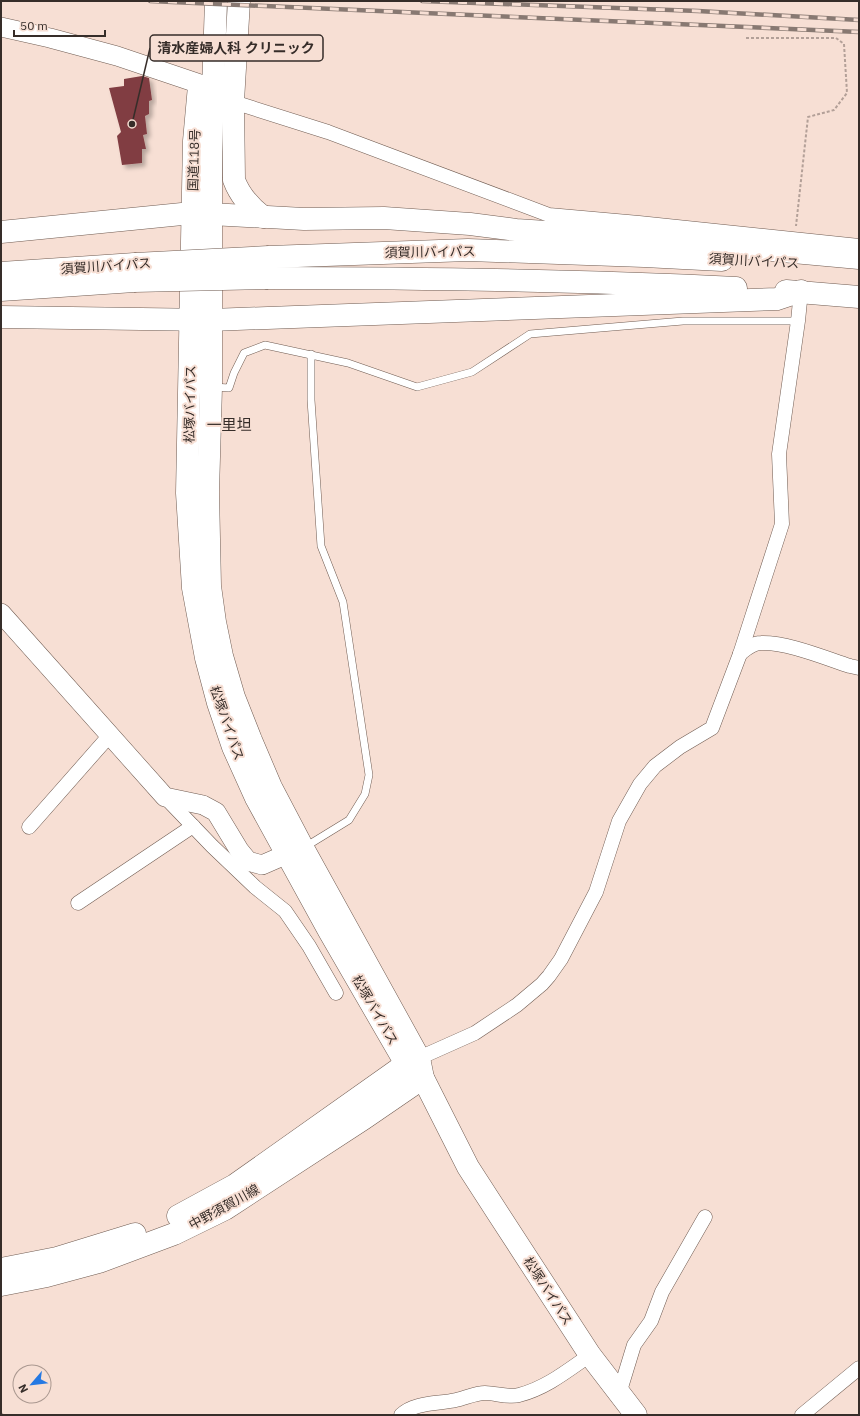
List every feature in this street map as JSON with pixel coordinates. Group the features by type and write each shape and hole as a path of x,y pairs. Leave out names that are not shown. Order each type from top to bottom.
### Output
{"main road":[{"name":"国道118号","path":"202,1 215,94"},
{"name":"国道118号","path":"201,320 202,214 194,141 215,94 216,1"},
{"path":"239,1 215,94 234,180 238,190 246,201 263,217"},
{"path":"1,232 202,214 304,219 384,218 470,224 516,230 638,230 859,258"},
{"name":"須賀川バイパス","path":"1,273 135,273 269,268 468,250 690,258 799,264 859,270"},
{"name":"須賀川バイパス","path":"269,268 469,279 651,284 801,292 859,297"},
{"name":"須賀川バイパス","path":"1,290 135,273"},
{"path":"1,317 201,320 777,300 801,292"},
{"name":"松塚バイパス","path":"201,320 211,387 208,492 210,586 215,622 222,656 232,690 295,851"},
{"name":"松塚バイパス","path":"201,320 187,493 193,588 206,658 233,747 256,798 295,851 416,1067 468,1167 590,1355 636,1415"},
{"name":"中野須賀川線","path":"1,1269 57,1258 124,1238 157,1226 194,1208 235,1185 416,1067"},
{"name":"中野須賀川線","path":"1,1285 47,1276 99,1262 174,1234 219,1212 264,1185 364,1119 416,1067"}],"street":[{"path":"1,27 50,38 117,56 215,94 328,132 549,215 638,230 795,240 859,246"},
{"path":"416,1067 475,1033 517,1005 542,984 549,976 561,959 596,892 619,821 640,784 655,766 680,747 712,728 740,654 782,524 779,454 801,292"},
{"path":"1,613 165,797 255,887 285,911 309,946 336,993"},
{"path":"740,654 750,645 760,642 788,646 859,668"},
{"path":"29,827 110,735"},
{"path":"165,797 203,806 216,812 239,850 248,861 262,865 295,851"},
{"path":"78,903 193,826"},
{"path":"619,1394 634,1345 651,1321 662,1292 706,1217"},
{"path":"400,1415 418,1406 456,1400 484,1393 517,1396 540,1388 554,1381 590,1355"},
{"path":"802,1415 859,1368"}],"lane":[{"path":"211,387 229,388 234,373 244,353 265,345 348,363 417,387 472,372 530,334 683,321 798,321"},
{"path":"295,851 349,820 365,794 369,775 343,602 321,546 310,400 311,354"}],"path":[{"path":"746,38 836,38 844,44 847,93 834,110 808,117 795,240"}],"building":[{"path":"142,76 149,78 152,100 149,101 149,114 145,116 147,134 143,135 146,149 142,149 142,163 122,165 117,136 121,132 109,88 124,86 124,79"}],"railway":[{"path":"150,1 859,32"},
{"path":"422,1 698,11 859,20"}],"place":[{"name":"清水産婦人科 クリニック","path":"132,124"}],"district":[{"name":"一里坦","path":"229,424"}]}
